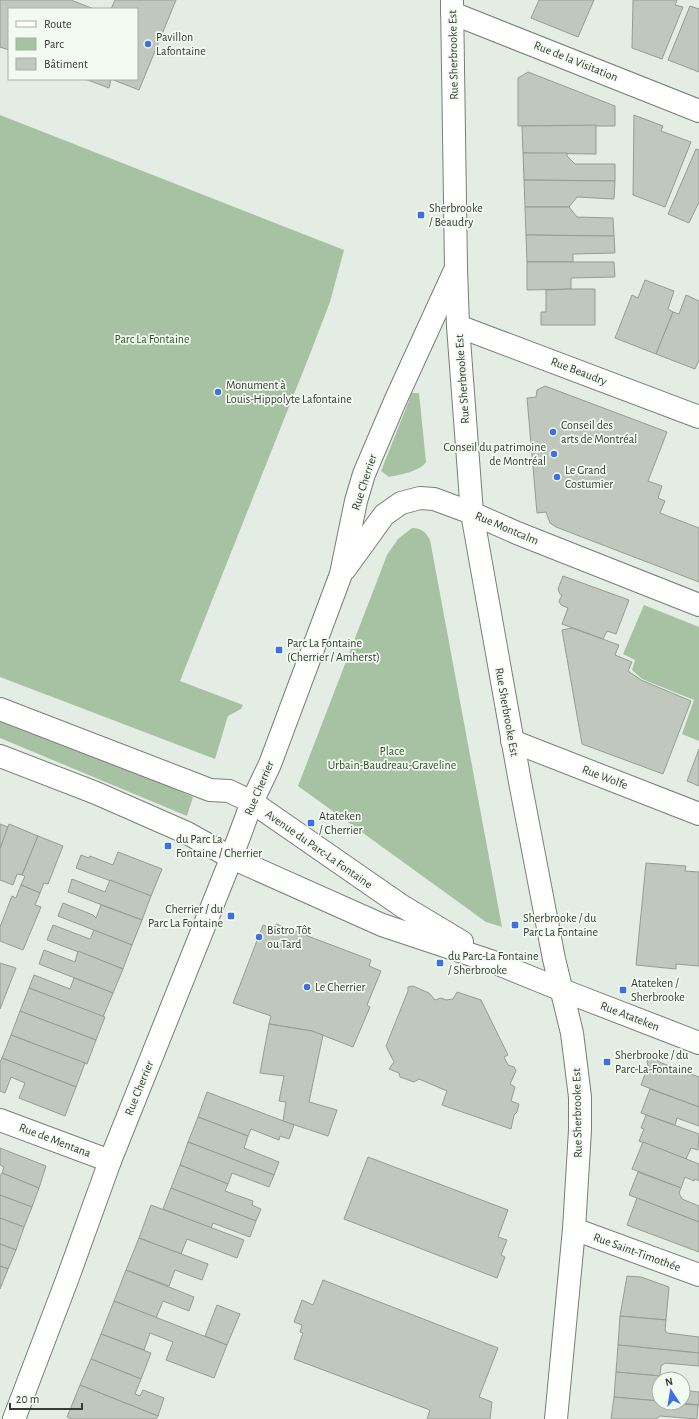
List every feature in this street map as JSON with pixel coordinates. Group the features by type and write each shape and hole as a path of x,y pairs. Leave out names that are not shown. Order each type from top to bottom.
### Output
{"street":[{"name":"Rue de la Visitation","path":"452,6 699,110"},
{"name":"Rue Sherbrooke Est","path":"452,6 458,326 472,513 512,741 552,947 572,1033 580,1097 580,1130 574,1229 556,1419"},
{"name":"Rue Cherrier","path":"14,1419 110,1162 232,858 252,802 270,764 341,574 356,501 364,474 396,399 456,268"},
{"name":"Rue Beaudry","path":"458,326 699,417"},
{"name":"Rue Montcalm","path":"341,574 384,516 401,503 420,498 434,499 699,605"},
{"name":"Avenue du Parc-La Fontaine","path":"0,709 210,790 229,791 252,802 402,906 493,962"},
{"name":"Rue Wolfe","path":"512,741 699,814"},
{"name":"Avenue du Parc-La Fontaine","path":"0,756 117,802 187,833 232,858 382,925 493,962 562,990"},
{"name":"Rue Atateken","path":"562,990 699,1043"},
{"name":"Rue de Mentana","path":"0,1120 110,1162"},
{"name":"Rue Saint-Timothée","path":"574,1229 699,1275"}],"green space":[{"name":"Parc La Fontaine","path":"0,115 344,250 330,302 180,681 243,705 241,709 228,716 215,759 0,677"},
{"path":"412,393 419,393 426,462 420,468 404,474 389,477 381,471"},
{"name":"Place Urbain-Baudreau-Graveline","path":"412,528 423,531 430,540 502,927 486,922 298,786 387,555 398,539"},
{"path":"644,605 699,627 699,741 682,734 694,700 642,679 632,670 635,660 623,654"},
{"path":"0,719 117,764 193,797 187,816 0,738"}],"building":[{"path":"0,0 71,0 91,8 8,8 8,50 0,47"},
{"name":"Pavillon Lafontaine","path":"115,0 176,0 139,90 114,80 138,80 138,8 111,8"},
{"path":"539,0 594,0 578,37 531,18"},
{"path":"633,0 677,0 675,5 683,7 662,59 632,48"},
{"path":"690,6 699,9 699,72 668,60"},
{"path":"528,72 615,106 615,126 518,126 518,78"},
{"path":"88,80 111,80 109,88"},
{"path":"634,115 663,126 661,131 691,142 665,207 633,195"},
{"path":"596,125 596,154 523,153 522,126"},
{"path":"696,149 699,150 699,202 689,223 668,214"},
{"path":"523,153 567,153 567,156 575,164 615,164 615,181 524,180"},
{"path":"524,180 615,181 614,199 577,197 569,207 525,207"},
{"path":"525,207 569,207 577,217 613,218 614,236 526,235"},
{"path":"526,235 614,236 615,253 573,254 573,262 527,262"},
{"path":"527,262 614,262 615,277 571,278 571,289 527,290"},
{"path":"645,280 674,291 668,309 673,312 656,354 615,338 632,295 638,298"},
{"path":"595,289 595,325 541,325 541,312 546,312 546,290"},
{"path":"686,295 699,301 699,360 695,369 656,354 673,312 679,314"},
{"path":"545,386 667,432 648,481 662,486 658,498 665,501 660,513 699,528 699,582 556,527 550,523 546,512 537,513 527,398 536,397 537,390"},
{"path":"563,576 629,600 616,634 607,631 603,639 562,624 568,608 561,605 559,601 562,595 558,589"},
{"path":"572,628 619,645 615,655 632,662 628,671 641,680 691,701 663,774 582,744 562,630"},
{"path":"699,749 699,786 687,781"},
{"path":"0,824 8,827 0,849"},
{"path":"9,824 38,836 22,875 17,874 13,885 0,880 0,849"},
{"path":"38,836 63,846 48,884 44,883 40,893 21,885 25,876 22,875"},
{"path":"118,852 162,869 151,896 76,868 81,855 89,858 90,856 113,865"},
{"path":"646,863 686,866 685,871 699,872 699,966 676,964 676,969 636,965"},
{"path":"72,879 105,892 110,880 151,896 142,920 68,892"},
{"path":"21,885 40,893 35,905 41,907 23,950 0,941 0,927 12,896 16,898"},
{"path":"63,903 93,915 96,918 101,905 142,920 132,945 58,916"},
{"name":"Le Cherrier","path":"276,924 371,960 369,966 381,971 367,1005 370,1007 353,1047 312,1031 269,1024 271,1016 233,1003 263,925 274,929"},
{"path":"53,925 90,939 94,930 132,945 123,969 47,940"},
{"path":"44,950 75,962 78,951 123,969 113,993 39,964"},
{"path":"0,963 16,968 0,1009"},
{"path":"34,975 70,989 74,978 113,993 103,1017 29,988"},
{"path":"413,986 429,993 435,1000 441,998 446,1000 453,999 457,992 481,1000 508,1055 504,1057 508,1065 514,1067 516,1071 510,1084 515,1087 511,1101 519,1104 517,1112 514,1115 511,1129 442,1105 447,1091 419,1079 414,1082 400,1077 399,1073 389,1069 394,1062 386,1046 408,991 408,987"},
{"path":"29,988 105,1017 96,1040 20,1011"},
{"path":"20,1011 96,1040 87,1064 11,1035"},
{"path":"269,1024 312,1031 323,1035 309,1102 337,1110 328,1136 283,1121 286,1102 279,1101 284,1076 260,1073"},
{"path":"11,1035 85,1063 76,1087 2,1058"},
{"path":"651,1057 657,1058 659,1062 699,1077 699,1107 641,1085 648,1066 647,1061"},
{"path":"2,1058 76,1087 65,1116 19,1098 25,1083 11,1077 5,1093 0,1091 0,1062"},
{"path":"650,1089 699,1107 699,1126 677,1118 675,1125 641,1113"},
{"path":"207,1092 294,1125 289,1139 280,1136 279,1140 251,1129 248,1136 198,1117"},
{"path":"646,1115 699,1134 698,1150 691,1148 686,1159 639,1141 644,1129 641,1128"},
{"path":"198,1117 248,1136 244,1148 279,1162 274,1175 188,1142"},
{"path":"188,1142 274,1175 269,1187 232,1173 228,1184 180,1165"},
{"path":"643,1142 699,1164 699,1181 695,1179 694,1181 685,1177 681,1188 632,1169"},
{"path":"0,1148 46,1166 39,1188 2,1173 4,1167 0,1165"},
{"path":"368,1157 508,1210 498,1237 507,1240 501,1255 505,1257 497,1278 344,1219"},
{"path":"180,1165 228,1184 225,1191 253,1201 252,1205 261,1209 256,1221 171,1188"},
{"path":"638,1172 681,1188 679,1193 682,1199 699,1206 699,1222 629,1195"},
{"path":"2,1173 39,1188 32,1207 0,1195 0,1176"},
{"path":"171,1188 256,1221 250,1237 213,1223 211,1228 163,1209"},
{"path":"0,1195 32,1207 24,1227 0,1218"},
{"path":"637,1198 699,1222 699,1252 627,1225"},
{"path":"151,1205 244,1240 237,1258 187,1239 181,1254 139,1238"},
{"path":"0,1218 24,1227 16,1250 0,1244"},
{"path":"139,1238 208,1264 202,1280 175,1270 169,1286 126,1270"},
{"path":"0,1244 16,1250 8,1269 0,1266"},
{"path":"0,1266 8,1269 0,1289"},
{"path":"126,1270 194,1297 189,1311 163,1301 156,1318 114,1301"},
{"path":"627,1276 641,1277 669,1287 666,1320 620,1316"},
{"path":"323,1280 498,1348 479,1397 492,1402 490,1419 427,1419 430,1410 294,1359 303,1333 300,1332 302,1325 294,1322 302,1300 313,1305"},
{"path":"114,1301 227,1345 214,1378 166,1360 173,1342 150,1333 144,1350 101,1334"},
{"path":"217,1305 240,1314 227,1345 205,1336"},
{"path":"620,1316 666,1320 665,1330 667,1333 699,1337 699,1353 618,1345"},
{"path":"101,1334 151,1353 141,1379 91,1359"},
{"path":"618,1345 699,1353 699,1366 665,1363 661,1366 660,1371 651,1371 651,1375 616,1372"},
{"path":"91,1359 141,1379 135,1394 140,1396 143,1390 164,1398 158,1416 80,1385"},
{"path":"616,1372 651,1375 651,1400 614,1397"},
{"path":"80,1385 158,1416 156,1419 72,1419 67,1417"},
{"path":"691,1391 699,1392 699,1405 691,1404"},
{"path":"614,1397 651,1400 651,1411 691,1411 691,1405 698,1405 697,1419 660,1416 656,1419 611,1419"}],"place":[{"name":"Pavillon Lafontaine","path":"148,44"},
{"name":"Sherbrooke / Beaudry","path":"421,215"},
{"name":"Monument à Louis-Hippolyte Lafontaine","path":"218,392"},
{"name":"Conseil des arts de Montréal","path":"553,432"},
{"name":"Conseil du patrimoine de Montréal","path":"554,454"},
{"name":"Le Grand Costumier","path":"557,477"},
{"name":"Parc La Fontaine (Cherrier / Amherst)","path":"279,650"},
{"name":"Atateken / Cherrier","path":"311,823"},
{"name":"du Parc La Fontaine / Cherrier","path":"168,846"},
{"name":"Cherrier / du Parc La Fontaine","path":"231,916"},
{"name":"Sherbrooke / du Parc La Fontaine","path":"515,925"},
{"name":"Bistro Tôt ou Tard","path":"259,937"},
{"name":"du Parc-La Fontaine / Sherbrooke","path":"440,963"},
{"name":"Le Cherrier","path":"307,987"},
{"name":"Atateken / Sherbrooke","path":"623,990"},
{"name":"Sherbrooke / du Parc-La-Fontaine","path":"607,1062"}]}
